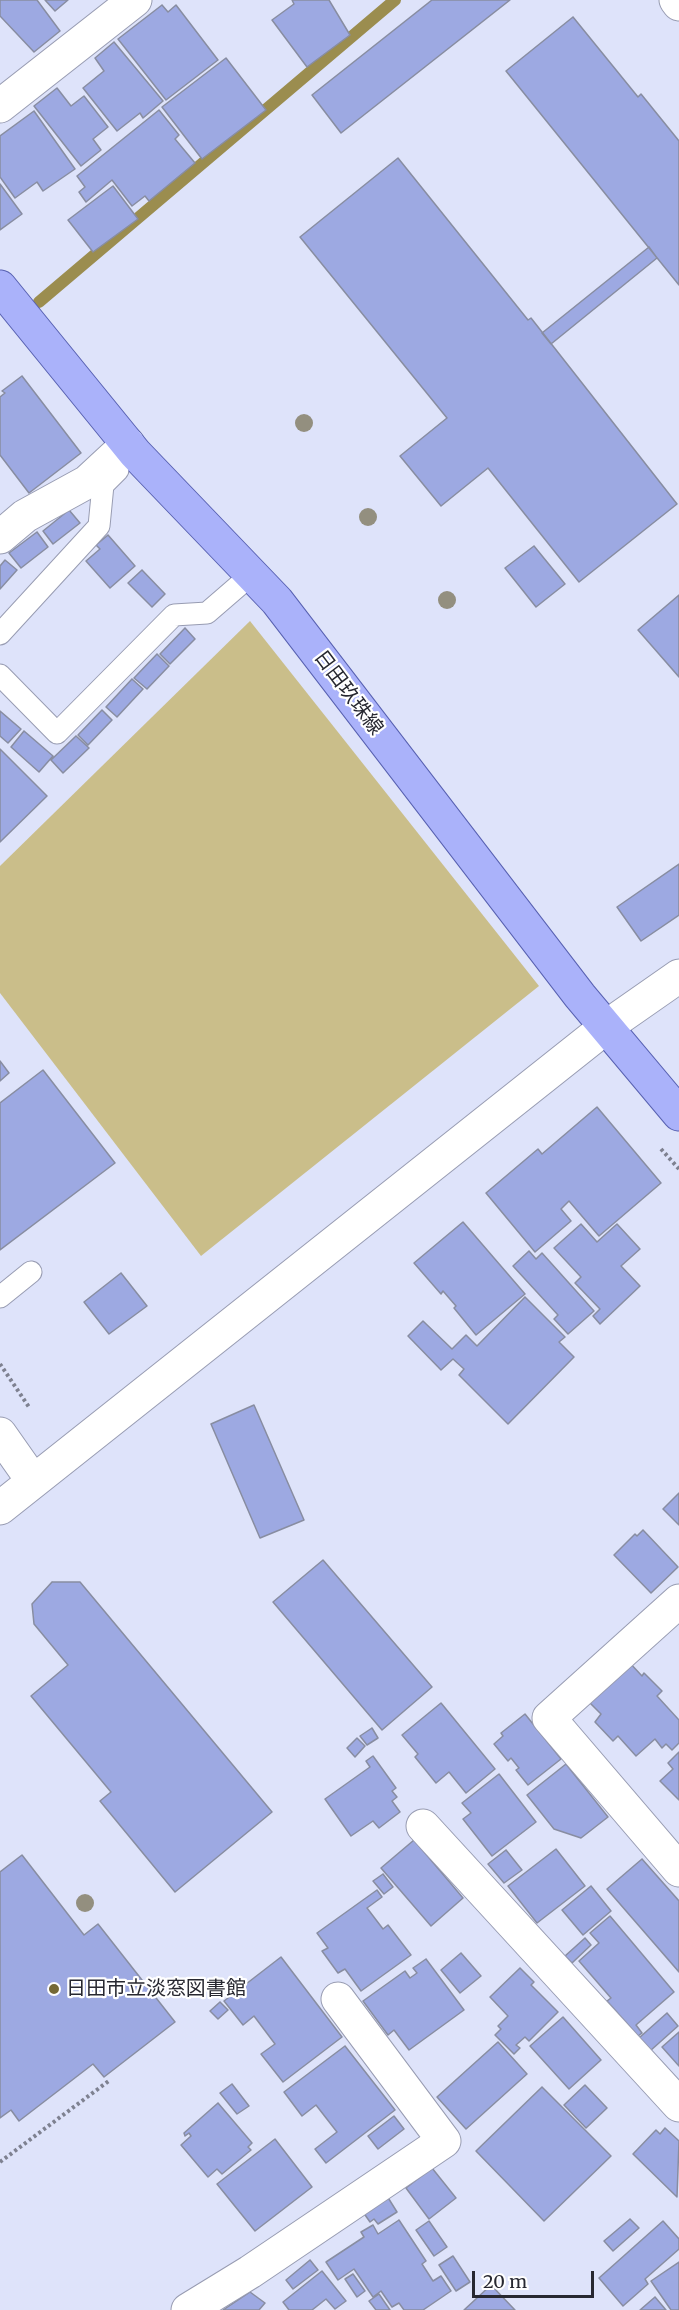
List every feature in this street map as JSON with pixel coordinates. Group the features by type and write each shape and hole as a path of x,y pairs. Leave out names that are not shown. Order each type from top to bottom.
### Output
{"main road":[{"name":"日田玖珠線","path":"0,287 132,448 277,601 569,983 679,1114"}],"street":[{"path":"0,106 135,0"},
{"path":"676,0 679,4"},
{"path":"0,537 25,516 87,482 132,448"},
{"path":"0,1508 606,1027 679,976"},
{"path":"0,1434 33,1481"},
{"path":"679,1601 549,1718 679,1870"},
{"path":"423,1826 679,2105"},
{"path":"188,2310 250,2272 444,2141 338,1999"}],"lane":[{"path":"0,634 99,526 103,485 132,448"},
{"path":"0,675 57,733 174,615 207,613 251,575"},
{"path":"0,1297 31,1272"}],"path":[{"path":"0,1364 33,1413"},
{"path":"0,2162 110,2080"}],"shaded area":[{"path":"250,621 539,986 201,1256 0,993 0,866"}],"building":[{"path":"0,0 37,0 60,31 34,52 0,16"},
{"path":"45,0 68,0 55,11"},
{"path":"292,0 329,0 350,35 307,67 272,20 294,4"},
{"path":"432,0 510,0 341,133 312,95"},
{"path":"162,5 168,12 176,5 218,60 166,100 118,39"},
{"path":"573,17 638,97 641,94 679,141 679,285 506,71"},
{"path":"114,42 163,101 143,118 140,113 117,131 83,88 104,71 95,58"},
{"path":"226,58 266,110 202,159 162,107"},
{"path":"57,88 71,106 84,96 108,127 93,139 101,150 81,166 34,106"},
{"path":"159,110 179,135 175,139 195,163 149,201 145,196 132,206 112,180 86,202 79,192 85,187 77,176"},
{"path":"34,111 75,169 43,191 37,182 15,198 0,177 0,136"},
{"path":"398,158 528,320 531,318 677,504 579,582 488,468 441,506 400,456 447,418 300,237"},
{"path":"0,184 22,214 0,230"},
{"path":"113,186 138,219 93,252 68,220"},
{"path":"649,247 657,258 551,344 542,333"},
{"path":"22,376 81,453 29,493 0,455 0,397 5,393 2,391"},
{"path":"69,510 80,523 53,544 43,531"},
{"path":"37,532 48,547 21,568 9,553"},
{"path":"108,535 135,566 110,588 86,561 100,549 96,545"},
{"path":"534,546 565,584 536,607 505,568"},
{"path":"5,560 17,570 0,589 0,566"},
{"path":"142,570 165,594 152,607 128,583"},
{"path":"679,595 679,677 638,630"},
{"path":"185,628 195,639 170,664 160,654"},
{"path":"157,654 169,666 147,689 134,678"},
{"path":"132,679 143,689 117,717 106,707"},
{"path":"102,710 112,720 88,745 78,735"},
{"path":"0,711 21,729 8,743 0,736"},
{"path":"24,731 53,756 39,772 11,747"},
{"path":"76,736 89,748 63,773 51,760"},
{"path":"0,749 47,796 0,842"},
{"path":"679,864 679,915 641,941 617,907"},
{"path":"0,1061 9,1073 0,1081"},
{"path":"43,1070 115,1163 0,1250 0,1103"},
{"path":"597,1107 661,1183 599,1236 569,1201 561,1209 571,1221 535,1252 486,1193 538,1149 542,1154"},
{"path":"463,1222 525,1294 476,1335 454,1308 456,1306 443,1291 441,1294 414,1263"},
{"path":"581,1224 597,1242 617,1224 640,1249 621,1266 640,1286 600,1324 593,1316 600,1309 575,1283 581,1277 554,1248"},
{"path":"529,1251 536,1259 542,1253 594,1311 568,1334 554,1319 558,1315 513,1266"},
{"path":"121,1273 147,1306 109,1334 84,1302"},
{"path":"525,1297 565,1337 559,1342 574,1357 508,1424 459,1375 464,1369 453,1359 441,1370 408,1336 423,1321 452,1349 466,1335 477,1346"},
{"path":"254,1405 304,1520 260,1538 211,1424"},
{"path":"679,1493 679,1525 663,1509"},
{"path":"643,1530 678,1567 651,1593 614,1555 635,1534 637,1536"},
{"path":"323,1560 432,1687 382,1730 273,1602"},
{"path":"52,1582 80,1582 272,1812 175,1892 100,1801 111,1792 31,1696 68,1665 34,1624 32,1604"},
{"path":"628,1661 642,1676 644,1673 662,1691 657,1696 679,1720 679,1743 672,1750 666,1744 662,1748 655,1739 636,1756 618,1736 613,1741 595,1722 601,1714 587,1700"},
{"path":"441,1703 495,1769 466,1793 449,1772 436,1783 415,1757 418,1754 402,1735"},
{"path":"525,1714 561,1759 528,1785 516,1770 519,1768 511,1758 508,1761 494,1744 503,1736 501,1733"},
{"path":"372,1728 378,1738 367,1745 360,1736"},
{"path":"357,1738 365,1746 355,1757 347,1748"},
{"path":"679,1752 679,1800 660,1781 673,1769 668,1763"},
{"path":"373,1756 396,1788 392,1791 397,1797 392,1801 400,1812 379,1828 373,1821 351,1836 325,1799 370,1767 366,1761"},
{"path":"566,1764 608,1817 581,1838 554,1829 527,1795"},
{"path":"499,1774 536,1822 492,1856 463,1819 471,1813 462,1803"},
{"path":"414,1840 463,1898 431,1926 381,1868"},
{"path":"556,1849 585,1886 537,1923 508,1886"},
{"path":"506,1850 522,1870 504,1883 488,1864"},
{"path":"22,1855 84,1935 98,1924 175,2022 104,2077 93,2064 19,2121 11,2110 0,2118 0,1872"},
{"path":"642,1859 679,1901 679,1972 607,1889"},
{"path":"383,1874 393,1887 384,1894 373,1881"},
{"path":"591,1886 611,1911 583,1935 562,1910"},
{"path":"377,1890 382,1897 367,1908 383,1929 388,1925 411,1955 361,1991 345,1969 338,1973 322,1951 328,1948 317,1933"},
{"path":"610,1916 674,1992 636,2025 642,2033 638,2036 607,2001 611,1998 579,1961 599,1943 590,1933"},
{"path":"585,1938 591,1945 572,1963 565,1956"},
{"path":"461,1953 481,1976 460,1993 441,1970"},
{"path":"281,1957 342,2037 283,2082 261,2054 275,2044 254,2016 243,2025 224,2001"},
{"path":"426,1959 464,2010 409,2050 394,2030 388,2035 363,2001 405,1971 410,1978 417,1973 413,1968"},
{"path":"520,1968 534,1982 531,1985 558,2012 529,2041 525,2037 516,2045 520,2048 514,2054 495,2035 501,2029 498,2026 508,2016 490,1997"},
{"path":"220,2002 228,2010 218,2019 210,2011"},
{"path":"667,2013 678,2026 650,2051 639,2038"},
{"path":"563,2017 601,2060 569,2089 530,2046"},
{"path":"679,2032 679,2066 662,2047"},
{"path":"498,2042 527,2074 466,2129 437,2097"},
{"path":"345,2046 395,2110 326,2163 315,2149 337,2132 316,2105 302,2116 284,2092"},
{"path":"232,2084 249,2106 237,2114 220,2093"},
{"path":"585,2085 607,2108 586,2128 564,2105"},
{"path":"542,2087 611,2156 544,2221 476,2151"},
{"path":"218,2103 252,2143 248,2147 251,2150 222,2174 217,2169 208,2177 181,2145 191,2136 189,2133 185,2136 184,2133"},
{"path":"394,2116 404,2129 378,2149 368,2136"},
{"path":"665,2128 679,2141 677,2197 633,2154 656,2130 660,2134"},
{"path":"275,2139 312,2187 255,2231 217,2184"},
{"path":"432,2168 456,2198 429,2219 406,2188"},
{"path":"387,2196 397,2212 378,2224 374,2219 370,2222 363,2212"},
{"path":"630,2219 639,2228 613,2251 604,2241"},
{"path":"399,2220 426,2261 422,2264 433,2281 441,2276 451,2291 423,2310 404,2310 399,2303 392,2307 381,2291 373,2297 354,2269 338,2280 326,2262 364,2237 361,2232 373,2225 378,2234"},
{"path":"429,2221 447,2247 434,2256 416,2230"},
{"path":"663,2221 679,2239 679,2249 645,2279 648,2284 623,2306 599,2278"},
{"path":"453,2256 470,2282 456,2291 439,2265"},
{"path":"310,2260 318,2270 293,2289 286,2280"},
{"path":"679,2262 679,2310 671,2310 651,2281"},
{"path":"322,2271 346,2301 335,2309 326,2299 312,2310 289,2310 283,2302"},
{"path":"353,2274 365,2291 357,2297 345,2279"},
{"path":"491,2285 515,2310 464,2310"},
{"path":"250,2292 265,2303 259,2310 223,2310"},
{"path":"379,2294 390,2310 376,2310 369,2301"},
{"path":"655,2297 666,2310 640,2310"}],"waterway":[{"path":"39,302 395,0"}],"place":[{"name":"日田市立淡窓図書館","path":"54,1989"}]}
